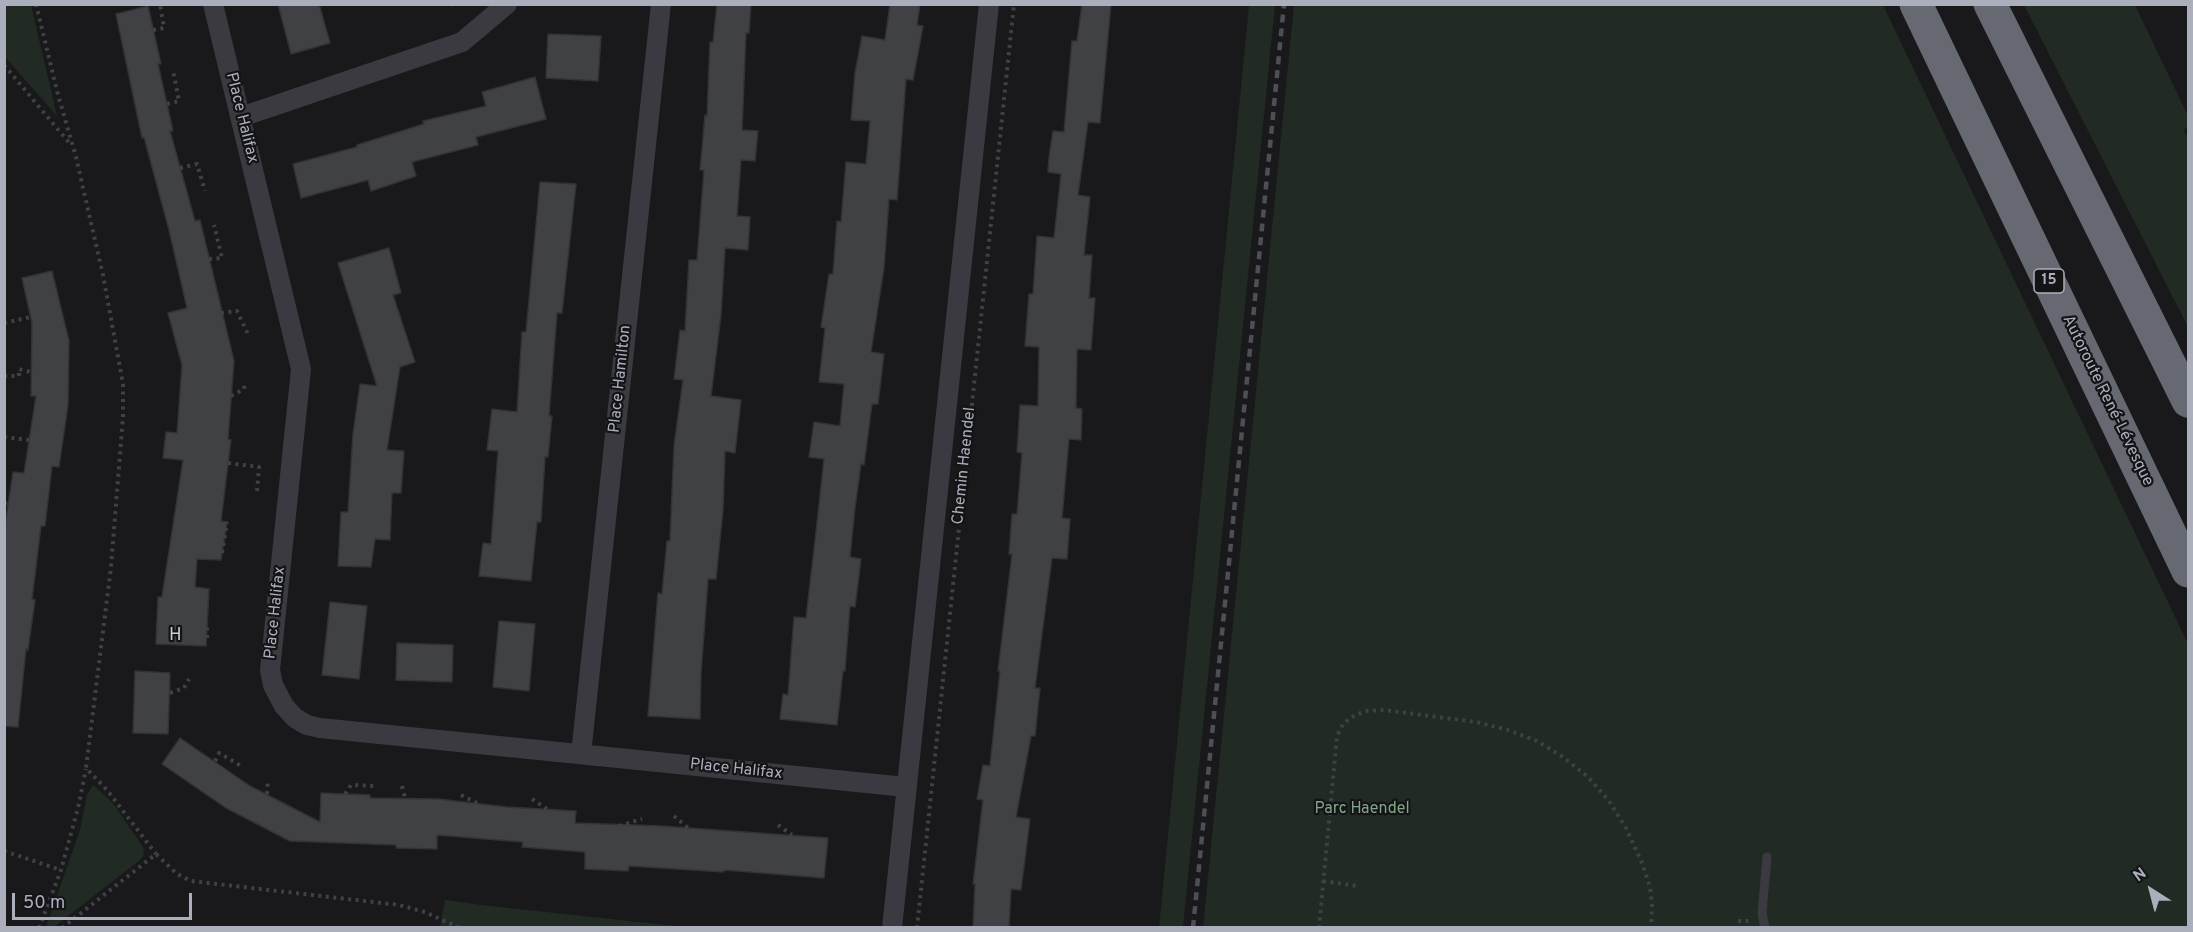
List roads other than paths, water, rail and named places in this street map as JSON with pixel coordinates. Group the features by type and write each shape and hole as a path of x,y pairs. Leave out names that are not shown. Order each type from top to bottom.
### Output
{"highway":[{"name":"Autoroute René-Lévesque","path":"1916,4 2188,571"},
{"path":"1990,4 2188,401"}],"street":[{"name":"Place Halifax","path":"213,4 301,369 270,670 276,692 284,706 295,718 307,725 320,728 906,788"},
{"path":"241,117 462,42 507,4"},
{"name":"Place Hamilton","path":"581,754 661,4"},
{"name":"Chemin Haendel","path":"892,927 989,4"}],"lane":[{"path":"1765,927 1762,913 1767,857"}],"railway":[{"path":"1193,928 1284,4"}],"district":[{"name":"H","path":"176,636"}],"park label":[{"name":"Parc Haendel","path":"1362,810"}]}
